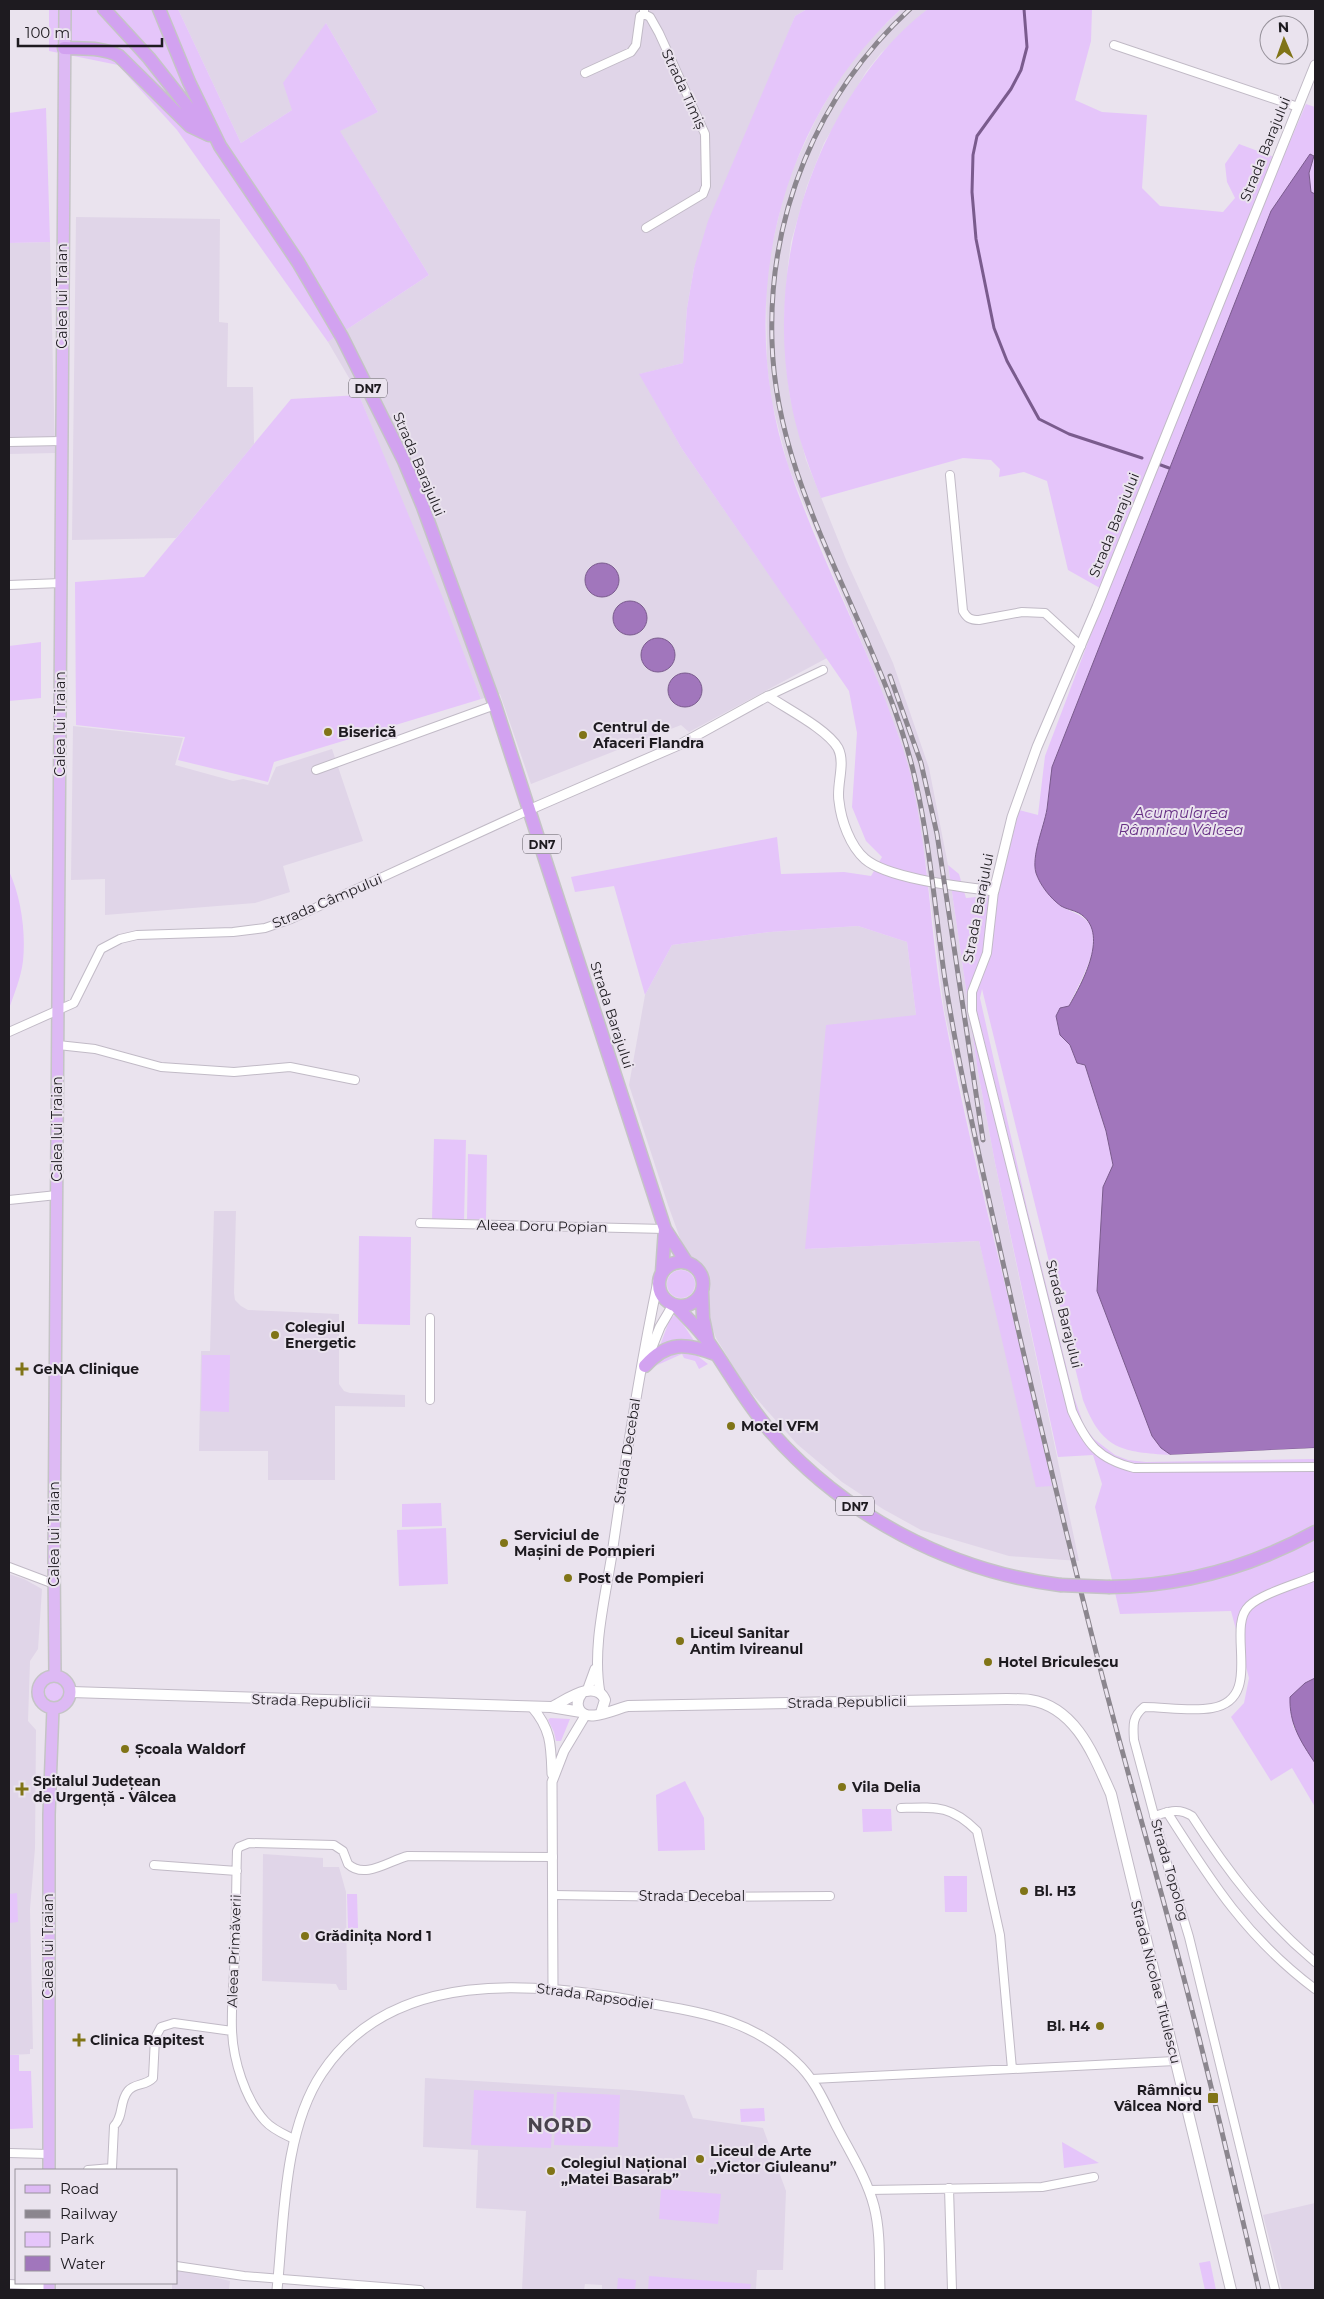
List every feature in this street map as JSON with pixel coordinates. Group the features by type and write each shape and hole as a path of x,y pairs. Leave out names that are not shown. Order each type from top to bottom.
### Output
{"highway":[{"name":"DN7","path":"104,9 149,58 220,146"},
{"name":"DN7","path":"159,9 189,82 220,146"},
{"path":"64,48 110,51 119,56 190,126 197,131 210,135"},
{"name":"Strada Barajului","path":"220,146 298,262 342,337 404,461 423,507 531,810 665,1229 687,1263"},
{"name":"Strada Barajului","path":"660,1277 665,1229"},
{"path":"660,1277 672,1263 687,1263"},
{"name":"DN7","path":"687,1263 698,1270 701,1275 703,1318 708,1342"},
{"name":"DN7","path":"660,1277 661,1296 674,1306 708,1342 749,1405 786,1448 821,1480 870,1516 902,1535 954,1560 1014,1578 1060,1585 1110,1587 1169,1583 1228,1570 1277,1552 1315,1532"},
{"path":"674,1306 689,1305 695,1302 702,1291"},
{"path":"645,1366 660,1353 674,1347 693,1347 715,1354"}],"main road":[{"name":"Calea lui Traian","path":"55,1676 54,1584 65,9"},
{"path":"55,1676 67,1681 71,1692 68,1702 63,1706 53,1708 46,1706 40,1700 38,1688 46,1678 55,1676"},
{"name":"Strada Republicii","path":"551,1707 584,1692 594,1690 628,1706"},
{"name":"Strada Republicii","path":"71,1692 551,1707 594,1717 601,1713 628,1706 1007,1699 1039,1702 1064,1715"},
{"path":"583,1714 578,1705 584,1692"},
{"path":"601,1713 605,1705 602,1695"},
{"name":"Calea lui Traian","path":"48,2169 49,1815 53,1708"},
{"name":"Strada Nicolae Titulescu","path":"1064,1715 1087,1744 1110,1794 1231,2290"}],"street":[{"name":"Strada Timiș","path":"585,73 631,52 636,45 640,16 644,11 650,17 659,33 705,134 707,176 703,194 646,228"},
{"path":"1114,45 1298,107"},
{"name":"Strada Barajului","path":"1315,65 1081,646 1037,746 1020,794 994,890 987,953 972,992 972,1011 1072,1412 1086,1441 1102,1455 1118,1464 1134,1468 1315,1467"},
{"path":"9,442 61,441"},
{"path":"950,475 963,611 966,616 972,620 979,620 1022,612 1045,613 1081,646"},
{"path":"9,585 61,583"},
{"path":"531,810 681,744 768,696 823,670"},
{"path":"768,696 820,730 838,748 841,760 838,789 841,813 852,841 865,859 880,867 919,879 958,887 994,890"},
{"path":"316,770 495,705"},
{"name":"Strada Câmpului","path":"9,1032 69,1006 78,999 101,948 120,939 137,935 233,932 265,928 291,919 531,810"},
{"path":"58,1045 95,1049 161,1067 234,1072 290,1067 355,1080"},
{"path":"9,1200 57,1195"},
{"name":"Aleea Doru Popian","path":"420,1223 665,1229"},
{"name":"Strada Decebal","path":"584,1692 596,1667 638,1384 660,1277"},
{"name":"Strada Decebal","path":"638,1384 660,1328 674,1306"},
{"path":"430,1318 430,1400"},
{"path":"9,1567 54,1584"},
{"name":"Strada Topolog","path":"1275,2290 1189,1936 1134,1740 1133,1720 1136,1713 1144,1707 1214,1708 1231,1699 1242,1678 1243,1617 1248,1607 1259,1600 1315,1576"},
{"name":"Strada Decebal","path":"596,1667 602,1695"},
{"path":"532,1707 547,1726 550,1737 553,1857 553,1988"},
{"path":"552,1782 564,1751 583,1714"},
{"path":"901,1808 927,1807 949,1810 966,1820 977,1831 1000,1935 1012,2069"},
{"path":"1154,1816 1183,1810 1192,1816 1236,1881 1263,1913 1315,1962"},
{"path":"1167,1812 1211,1882 1239,1919 1272,1953 1315,1989"},
{"name":"Aleea Primăverii","path":"294,2138 279,2132 266,2122 253,2103 240,2070 232,2031 237,1851 243,1844 330,1844 338,1846 343,1851 348,1864 357,1870 374,1869 398,1858 408,1856 553,1857"},
{"path":"154,1865 236,1871"},
{"name":"Strada Decebal","path":"553,1895 685,1897 830,1896"},
{"name":"Strada Rapsodiei","path":"277,2290 294,2138 305,2103 323,2070 341,2048 362,2030 389,2012 416,2001 459,1991 508,1987 553,1988 692,2011 733,2021 764,2036 779,2046 812,2079 869,2190 878,2227 880,2290"},
{"path":"100,2169 112,2168 114,2126 120,2120 124,2099 128,2090 139,2084 150,2082 153,2078 155,2038 161,2027 174,2023 232,2031"},
{"path":"812,2079 1175,2061"},
{"path":"9,2153 48,2154"},
{"path":"869,2190 1042,2186 1094,2177"},
{"path":"949,2188 952,2290"},
{"path":"178,2266 244,2276 278,2277 371,2288 420,2290"},
{"path":"9,2284 49,2286"}],"shaded area":[{"path":"178,9 807,9 795,16 694,268 687,308 683,363 640,374 682,449 827,658 689,732 681,725 531,784 500,694 481,699 359,395 328,342 429,275 339,130 378,112 326,23 292,110 241,143"},
{"path":"901,9 928,9 881,53 866,72 824,143 807,186 791,242 788,265 784,316 786,364 790,397 806,460 847,562 893,663 929,768 948,865 978,1072 995,1163 1079,1561 1009,1556 921,1530 883,1509 842,1482 797,1444 746,1387 716,1338 668,1205 629,1085 645,995 672,945 770,932 858,926 907,942 916,1015 806,1249 979,1241 1000,1326 1052,1486 978,1168 944,1010 926,864 909,772 898,735 874,672 788,466 771,399 767,364 766,286 768,262 787,181 817,117 837,82 866,43"},
{"path":"76,217 220,219 219,322 228,323 227,387 253,387 254,444 176,538 72,540"},
{"path":"50,242 55,453 9,454 9,243"},
{"path":"73,726 183,738 175,765 233,781 243,779 268,785 276,767 332,749 363,841 283,866 290,892 255,903 105,915 105,879 71,880"},
{"name":"Colegiul Energetic","path":"214,1211 236,1211 234,1293 235,1300 241,1306 248,1310 339,1314 339,1384 344,1391 350,1393 405,1395 405,1407 335,1406 335,1480 268,1480 268,1451 199,1451 201,1351 210,1351"},
{"name":"Spitalul Județean de Urgență - Vâlcea","path":"9,1574 24,1579 42,1589 38,1649 30,1661 28,1721 36,1730 35,1848 30,1909 33,2049 30,2049 30,2054 9,2055"},
{"name":"Grădinița Nord 1","path":"263,1854 323,1858 323,1867 339,1867 346,1892 347,1990 339,1990 336,1984 262,1981"},
{"path":"425,2078 684,2095 693,2118 763,2128 786,2191 783,2270 757,2270 756,2290 602,2290 602,2285 585,2284 584,2290 522,2290 526,2211 476,2208 478,2150 423,2147"},
{"path":"1315,2203 1315,2290 1282,2290 1263,2215"},
{"path":"178,2268 230,2281 229,2290 172,2290 172,2284 178,2284"}],"green space":[{"path":"49,9 178,9 241,143 292,110 283,83 326,23 378,112 340,131 429,275 328,342 177,130 118,65 49,51"},
{"path":"807,9 901,9 858,55 823,107 796,163 778,222 767,283 766,345 773,407 789,468 823,556 885,699 910,773 921,833 944,1013 982,1191 1052,1486 1036,1487 979,1241 805,1249 826,1025 916,1015 907,942 858,926 770,932 672,945 645,995 614,886 575,892 571,877 777,837 781,874 844,872 871,876 882,857 866,841 852,807 857,733 849,691 682,449 639,374 683,363 687,308 694,268 708,221 795,16"},
{"path":"928,9 1092,9 1091,41 1075,100 1102,112 1147,115 1142,188 1160,206 1223,212 1235,198 1227,182 1225,164 1239,144 1282,160 1306,104 1315,107 1315,194 1311,193 1309,173 1313,154 1271,211 1052,767 1047,811 1037,851 1035,871 1047,889 1061,905 1086,920 1093,932 1092,953 1068,1009 1060,1035 1070,1045 1077,1062 1085,1065 1106,1131 1113,1165 1103,1187 1097,1291 1161,1448 1171,1455 1139,1452 1116,1445 1106,1439 1090,1417 1083,1400 982,989 980,998 1027,1208 1074,1397 1084,1426 1094,1439 1115,1455 1128,1460 1146,1462 1315,1459 1315,1678 1305,1683 1293,1726 1315,1763 1315,1807 1292,1768 1271,1781 1231,1717 1244,1703 1249,1678 1231,1611 1120,1614 1095,1507 1102,1484 1093,1455 1058,1457 995,1163 978,1072 948,865 959,874 966,898 998,895 1019,810 1038,815 1045,756 1107,592 1068,570 1047,481 1024,472 999,477 1000,469 991,460 963,458 821,498 803,448 790,397 785,360 786,286 799,214 810,179 824,145 841,112 860,83 902,31"},
{"path":"46,108 50,242 9,243 9,113"},
{"path":"359,395 442,596 481,699 274,762 268,782 178,760 185,737 76,725 75,582 144,577 291,399"},
{"path":"41,642 41,698 9,701 9,646"},
{"path":"9,871 17,892 22,915 24,950 22,967 9,1009"},
{"path":"434,1139 466,1140 464,1221 432,1220"},
{"path":"468,1154 487,1155 486,1220 467,1219"},
{"path":"359,1236 411,1237 410,1325 358,1324"},
{"path":"681,1270 691,1274 695,1284 691,1294 681,1298 671,1294 667,1284 671,1274"},
{"path":"676,1314 695,1342 659,1348 670,1319"},
{"path":"678,1351 695,1354 708,1364 699,1369 695,1361 684,1358 682,1354 653,1367 661,1357"},
{"path":"202,1355 230,1355 229,1412 201,1411"},
{"path":"441,1503 442,1526 402,1527 402,1504"},
{"path":"446,1528 448,1584 399,1586 397,1530"},
{"path":"55,1682 62,1685 65,1692 62,1699 55,1702 48,1699 45,1692 48,1685"},
{"path":"550,1718 570,1719 561,1741 556,1741 548,1720"},
{"path":"685,1781 704,1818 705,1850 658,1851 656,1795"},
{"path":"862,1809 891,1809 892,1831 863,1832"},
{"path":"944,1876 967,1876 967,1912 945,1912"},
{"path":"17,1893 18,1922 9,1923 9,1894"},
{"path":"347,1894 357,1894 358,1928 348,1928"},
{"path":"9,2055 19,2055 19,2071 31,2071 33,2128 9,2129"},
{"path":"474,2090 554,2094 551,2148 471,2145"},
{"path":"557,2092 620,2095 618,2147 554,2145"},
{"path":"764,2108 765,2121 741,2122 740,2109"},
{"path":"1062,2142 1099,2163 1064,2168"},
{"path":"661,2189 721,2194 718,2224 659,2219"},
{"path":"1210,2261 1216,2290 1205,2290 1199,2263"},
{"path":"649,2276 751,2284 750,2290 648,2290"},
{"path":"618,2278 636,2280 635,2290 617,2290"}],"water":[{"name":"Acumularea Râmnicu Vâlcea","path":"1310,154 1314,156 1309,173 1311,192 1315,194 1315,1448 1171,1455 1161,1448 1152,1436 1097,1291 1103,1187 1113,1165 1106,1131 1085,1065 1077,1063 1070,1045 1060,1035 1056,1016 1060,1008 1069,1006 1081,984 1091,958 1093,932 1088,922 1079,913 1061,906 1046,891 1036,873 1035,858 1047,809 1052,767 1271,211"},
{"path":"602,563 609,564 614,568 618,573 618,587 614,592 609,596 602,597 595,596 590,592 586,587 585,580 586,573 590,568 595,564"},
{"path":"630,601 637,602 642,606 646,611 646,625 642,630 637,634 630,635 623,634 618,630 614,625 613,618 614,611 618,606 623,602"},
{"path":"658,638 665,639 670,643 674,648 674,662 670,667 665,671 658,672 651,671 646,667 642,662 641,655 642,648 646,643 651,639"},
{"path":"685,673 692,674 697,678 701,683 701,697 697,702 692,706 685,707 678,706 673,702 669,697 668,690 669,683 673,678 678,674"},
{"path":"1315,1678 1315,1763 1297,1732 1290,1707 1290,1697 1305,1683"}],"pier":[{"path":"1315,1448 1315,1451 1171,1458 1166,1455"}],"waterway":[{"path":"1024,9 1027,47 1021,70 1011,89 977,136 973,155 972,192 976,239 994,328 1007,361 1039,419 1069,434 1142,458"},
{"path":"1158,464 1169,468"}],"railway":[{"path":"910,9 877,43 849,79 824,119 805,160 789,203 779,248 773,294 772,341 778,399 792,455 811,510 880,672 901,727 916,783 929,854 944,973 955,1038 1019,1334 1093,1640 1201,2045 1259,2290"},
{"path":"890,676 921,763 937,834 983,1140"}],"place":[{"name":"Biserică","path":"328,732"},
{"name":"Centrul de Afaceri Flandra","path":"583,735"},
{"name":"Colegiul Energetic","path":"275,1335"},
{"name":"GeNA Clinique","path":"22,1369"},
{"name":"Motel VFM","path":"731,1426"},
{"name":"Serviciul de Mașini de Pompieri","path":"504,1543"},
{"name":"Post de Pompieri","path":"568,1578"},
{"name":"Liceul Sanitar Antim Ivireanul","path":"680,1641"},
{"name":"Hotel Briculescu","path":"988,1662"},
{"name":"Școala Waldorf","path":"125,1749"},
{"name":"Vila Delia","path":"842,1787"},
{"name":"Spitalul Județean de Urgență - Vâlcea","path":"22,1789"},
{"name":"Bl. H3","path":"1024,1891"},
{"name":"Grădinița Nord 1","path":"305,1936"},
{"name":"Bl. H4","path":"1100,2026"},
{"name":"Clinica Rapitest","path":"79,2040"},
{"name":"Râmnicu Vâlcea Nord","path":"1213,2098"},
{"name":"Liceul de Arte „Victor Giuleanu”","path":"700,2159"},
{"name":"Colegiul Național „Matei Basarab”","path":"551,2171"}],"district":[{"name":"NORD","path":"560,2125"}]}
